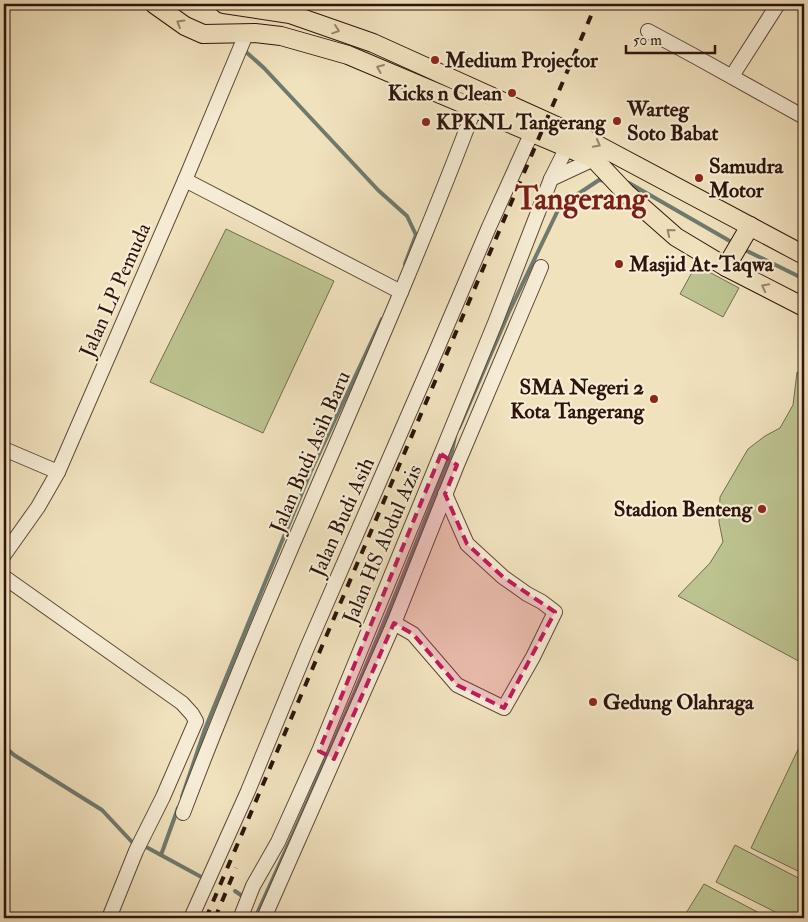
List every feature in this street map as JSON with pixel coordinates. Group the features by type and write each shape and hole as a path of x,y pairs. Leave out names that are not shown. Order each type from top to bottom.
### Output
{"main road":[{"path":"154,4 192,31 203,34 242,32 281,36 348,55 567,147 597,162 626,193 676,237 804,307"},
{"path":"224,4 293,9 373,43 579,135 748,229 804,255"},
{"path":"728,264 748,229"}],"street":[{"path":"732,76 778,4"},
{"path":"648,31 804,117"},
{"name":"Jalan LP Pemuda","path":"4,555 38,506 58,472 185,180 242,32"},
{"name":"Jalan Budi Asih Baru","path":"183,813 231,690 396,289 475,107"},
{"name":"Jalan Budi Asih","path":"191,918 489,226 532,132"},
{"name":"Jalan HS Abdul Azis","path":"244,916 253,886 265,868 286,846 311,770 326,755 441,454 551,179 567,147"},
{"path":"551,179 597,162"},
{"path":"185,180 396,289"},
{"path":"264,918 281,877 286,846 325,777 326,755 394,623 445,494 541,266"},
{"path":"495,323 507,350"},
{"path":"4,449 58,472"},
{"path":"441,454 457,465"},
{"path":"394,623 412,634 458,684 504,708 555,612 503,577 467,544 445,494"},
{"path":"4,577 182,703 196,721 136,851 113,917"},
{"path":"311,770 325,777"},
{"path":"265,868 281,877"}],"highlighted area":[{"path":"441,454 457,465 445,494 467,544 503,577 555,612 504,708 457,685 413,634 394,623 334,759 319,751"}],"green space":[{"path":"226,229 334,281 263,433 150,382"},
{"path":"696,265 739,288 723,317 680,294"},
{"name":"Stadion Benteng","path":"797,372 804,376 804,664 678,596 710,563 723,542 719,522 720,497 748,449 765,436 780,428 793,405"},
{"path":"804,737 804,874 751,848"},
{"path":"735,845 804,881 804,918 787,918 716,882"},
{"path":"704,884 769,918 683,918"}],"waterway":[{"path":"245,51 264,68 378,190 407,216 416,235 405,264"},
{"path":"459,428 509,312 560,206 599,180 607,181"},
{"path":"624,182 629,183 735,244"},
{"path":"743,249 804,279"},
{"path":"182,797 205,729 311,471 382,319"},
{"path":"255,918 307,803 382,628 452,451 455,436"},
{"path":"4,746 14,755 102,810 132,842 148,848 205,879"},
{"path":"161,855 178,808"},
{"path":"235,891 245,898"}],"railway":[{"path":"206,918 596,4"},
{"path":"215,918 236,868"}],"place":[{"name":"Medium Projector","path":"435,60"},
{"name":"Kicks n Clean","path":"512,93"},
{"name":"Warteg Soto Babat","path":"617,121"},
{"name":"KPKNL Tangerang","path":"426,122"},
{"name":"Samudra Motor","path":"699,178"},
{"name":"Masjid At-Taqwa","path":"619,264"},
{"name":"SMA Negeri 2 Kota Tangerang","path":"654,399"},
{"name":"Stadion Benteng","path":"762,509"},
{"name":"Gedung Olahraga","path":"593,702"}],"district":[{"name":"Tangerang","path":"581,198"}]}
